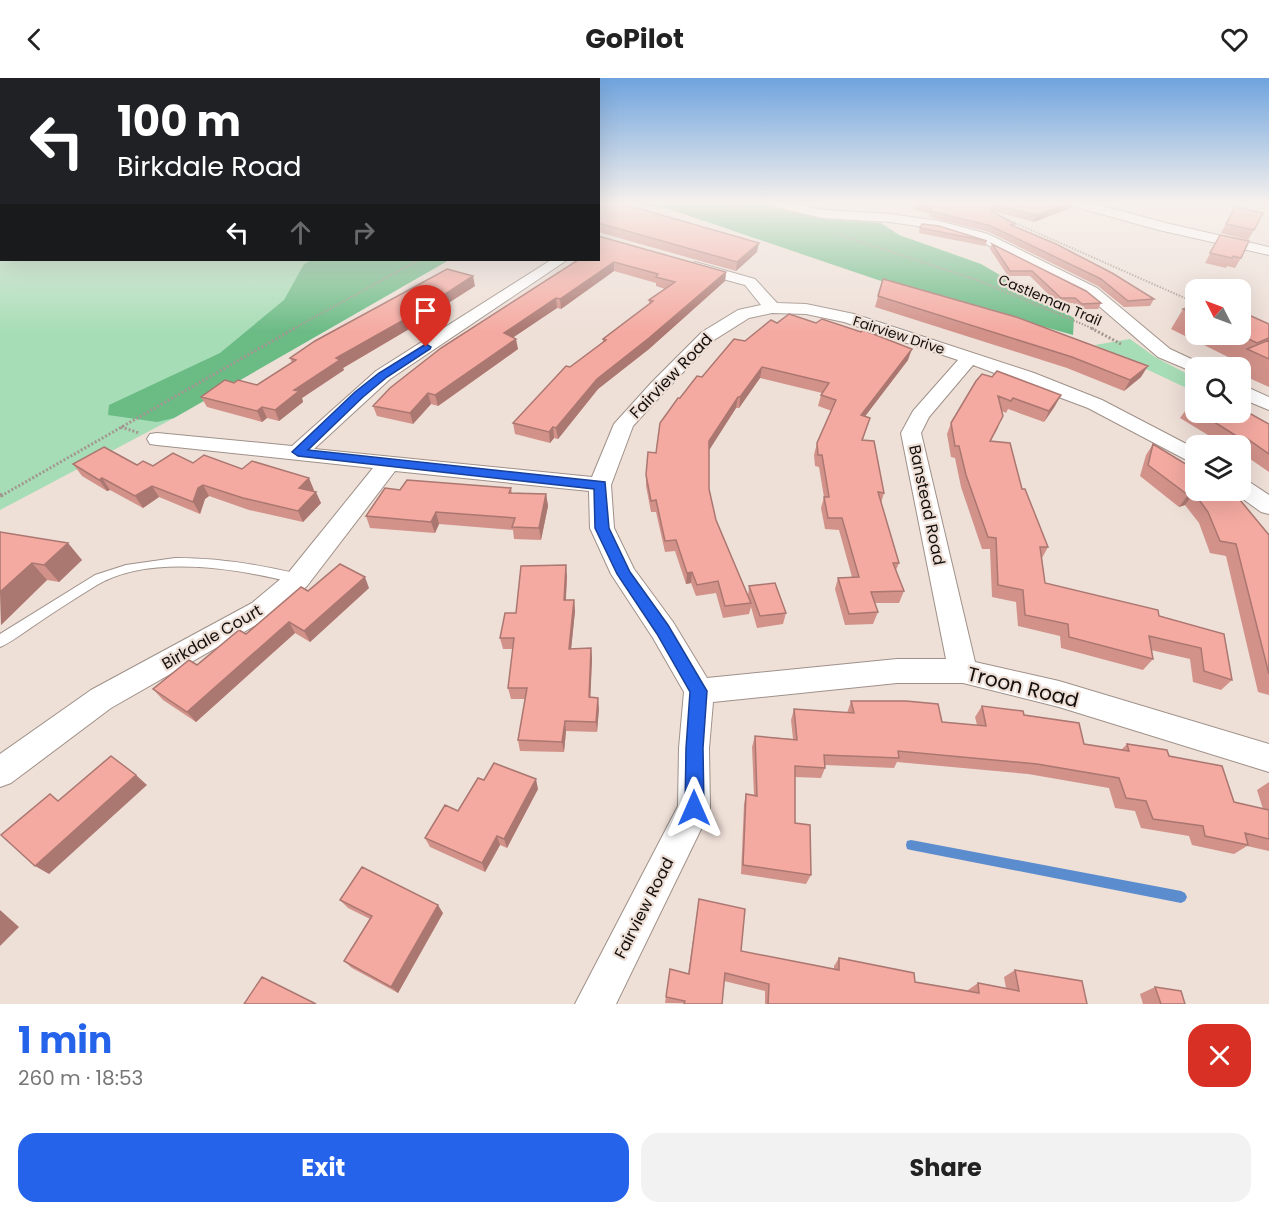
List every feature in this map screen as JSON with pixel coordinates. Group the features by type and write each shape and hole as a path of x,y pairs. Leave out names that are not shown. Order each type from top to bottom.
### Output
{"street":[{"path":"999,245 1091,291 1164,353 1185,363"},
{"path":"1238,245 1264,252"},
{"path":"298,452 383,375 558,261"},
{"path":"678,261 750,282 772,308"},
{"name":"Fairview Drive","path":"772,308 806,309 848,318 1027,377 1095,404 1185,452"},
{"name":"Fairview Road","path":"595,1004 694,808 694,748 699,691 663,630 624,574 602,528 600,485 624,424 659,386 708,336 744,314 772,308"},
{"name":"Banstead Road","path":"963,671 911,433 920,415 969,358"},
{"path":"1251,395 1269,404"},
{"path":"157,439 600,485"},
{"name":"Birkdale Court","path":"0,772 101,699 261,610 298,579 389,463"},
{"path":"1251,494 1269,506"},
{"name":"Troon Road","path":"699,691 897,671 963,671 1059,694 1269,758"}],"lane":[{"path":"0,640 101,578 136,568 178,562 209,562 254,567 298,579"}],"path":[{"name":"Castleman Trail","path":"871,245 980,281 1101,332 1126,347"},
{"path":"1068,245 1185,298"},
{"path":"0,496 240,358 417,261"}],"green space":[{"path":"776,245 928,245 981,264 1074,318 1073,335 878,280"},
{"path":"0,261 447,261 174,418 0,510"},
{"path":"310,261 447,261 174,418 157,422 108,415 109,405 220,353 284,300 304,264"},
{"path":"1130,339 1155,357 1185,373 1185,387 1095,345"}],"building":[{"path":"600,245 631,245 726,272 597,379 556,428 553,427 549,432 513,423 566,366 570,367 606,340 603,339 653,301 649,300 675,282 656,277 658,274 614,262 560,299 556,298 504,333 516,339 435,395 428,393 410,413 373,406 390,388 441,348 576,261 600,261"},
{"path":"677,245 756,245 737,262"},
{"path":"993,245 1086,291 1101,303 1082,304 1075,298 1061,298 1032,271 1010,271"},
{"path":"1031,245 1058,245 1112,273 1154,299 1128,301 1101,279"},
{"path":"1214,245 1247,245 1241,258 1210,253"},
{"path":"447,269 473,276 439,298 441,299 336,358 340,360 294,390 299,391 275,410 262,407 257,411 201,397 225,380 234,383 238,380 257,385 296,360 290,358 315,341"},
{"path":"883,279 1016,317 1148,366 1130,380 1072,357 878,296"},
{"path":"789,314 816,323 822,319 861,332 863,330 912,349 861,415 870,418 862,440 874,441 884,493 878,492 899,563 893,563 904,591 871,592 878,612 849,614 838,578 859,577 842,518 828,518 824,497 829,497 822,455 818,455 817,443 836,400 821,395 829,383 762,367 738,397 709,441 709,489 716,520 751,603 725,606 718,581 697,585 692,572 687,573 676,540 665,541 656,500 651,501 646,475 648,452 656,453 660,423 678,398 697,376 702,377 734,339 745,341 771,320 777,323"},
{"path":"1251,316 1269,324 1269,338 1257,343 1251,340"},
{"path":"1269,340 1269,359 1247,349"},
{"path":"997,371 1061,395 1049,411 1013,398 1011,401 998,396 1003,416 990,441 1010,443 1022,489 1025,489 1048,547 1040,547 1045,583 1158,610 1159,616 1224,634 1232,680 1204,671 1201,648 1149,636 1153,659 1069,637 1068,624 1025,615 1023,590 998,585 996,538 988,537 966,475 959,446 955,446 951,423 982,374 992,377"},
{"path":"1251,414 1269,424 1269,454 1251,441 1251,435 1235,435 1216,423 1251,423"},
{"path":"1153,444 1185,464 1185,493 1148,465"},
{"path":"104,447 137,465 143,461 153,466 173,453 193,463 204,455 242,469 252,461 309,478 299,488 316,492 298,511 243,498 203,485 198,488 193,502 152,486 135,496 102,478 99,480 73,464"},
{"path":"407,480 511,488 509,493 546,494 539,528 512,527 515,518 436,512 431,522 366,516 385,488 400,490"},
{"path":"1200,501 1241,501 1269,535 1269,674 1236,544 1220,541 1208,512"},
{"path":"0,532 68,543 44,565 32,563 0,592"},
{"path":"340,564 365,577 304,631 289,622 187,712 153,689 189,660 197,665 239,630 246,634 301,587 308,591"},
{"path":"566,565 564,600 574,600 569,649 591,648 589,697 598,698 596,722 565,721 562,742 518,740 527,688 508,688 514,638 500,638 505,613 516,613 521,566"},
{"path":"775,583 786,613 760,616 749,586"},
{"path":"851,701 906,701 938,704 942,722 986,726 982,706 1023,711 1024,715 1079,723 1084,744 1129,751 1127,744 1167,750 1169,756 1222,766 1234,802 1269,810 1269,839 1245,833 1248,845 1205,836 1203,826 1153,819 1146,801 1126,798 1119,778 1037,764 898,751 899,758 824,755 825,768 795,766 795,823 810,825 811,875 743,865 746,794 757,796 755,736 797,740 794,709 854,713"},
{"path":"111,756 136,775 35,866 1,835 50,794 58,801"},
{"path":"494,763 536,779 504,839 497,836 482,863 425,838 445,805 458,811 478,778 484,780"},
{"path":"362,867 438,905 391,987 344,961 372,916 340,900"},
{"path":"699,899 745,909 741,951 839,970 839,958 914,973 915,982 979,993 978,983 1019,991 1015,970 1082,981 1087,1004 768,1004 769,984 725,973 722,1004 684,1004 685,1001 666,997 670,969 689,974"},
{"path":"262,977 316,1004 244,1004"},
{"path":"1155,987 1181,991 1185,1004 1161,1004"}],"waterway":[{"path":"911,845 1181,897"}],"route":[{"path":"426,347 383,375 298,452 600,485 602,528 624,574 663,630 699,691 694,748 694,808"}]}
